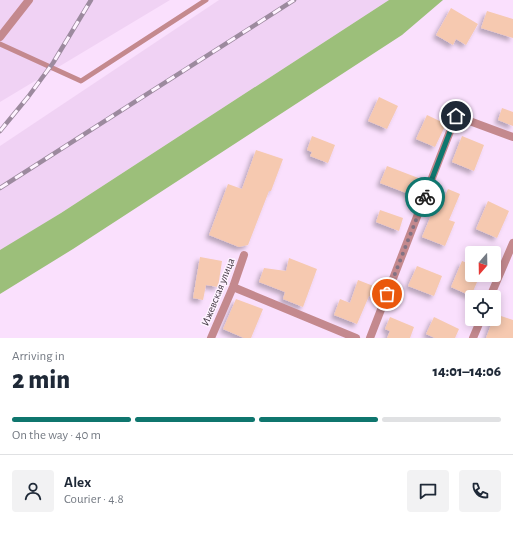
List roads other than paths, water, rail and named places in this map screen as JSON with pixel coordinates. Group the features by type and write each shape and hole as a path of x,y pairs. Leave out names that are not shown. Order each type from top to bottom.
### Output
{"street":[{"path":"0,37 29,0"},
{"path":"370,338 456,116 513,137"},
{"path":"493,290 513,243"},
{"name":"Ижевская улица","path":"212,338 233,288 244,255"},
{"path":"233,288 356,338"},
{"path":"473,338 478,326"}],"lane":[{"path":"0,44 81,81 206,0"}],"railway":[{"path":"0,131 53,63 91,0"},
{"path":"0,188 294,0"}]}
